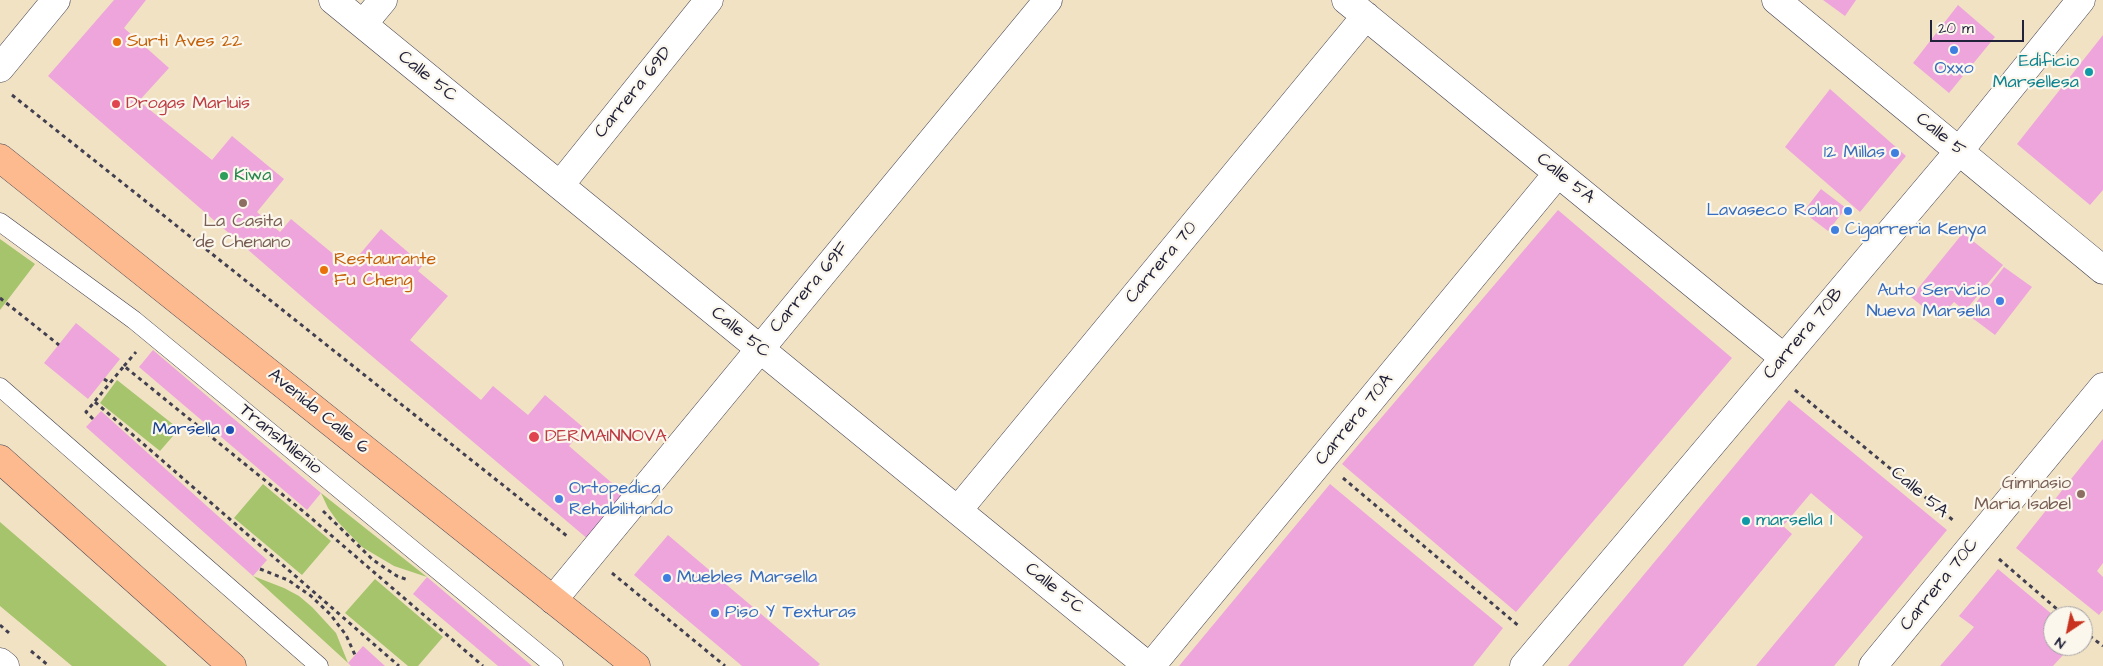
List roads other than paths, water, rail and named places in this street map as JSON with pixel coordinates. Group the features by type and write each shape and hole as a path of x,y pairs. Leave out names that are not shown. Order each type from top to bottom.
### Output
{"highway":[{"name":"Avenida Calle 6","path":"0,158 636,666"},
{"path":"0,459 232,666"}],"street":[{"path":"4,80 56,0"},
{"name":"Calle 5C","path":"333,0 1150,666"},
{"path":"363,24 383,0"},
{"name":"Carrera 69D","path":"560,185 709,0"},
{"name":"Carrera 69F","path":"553,600 1048,0"},
{"name":"Calle 5","path":"1776,0 2103,270"},
{"name":"Carrera 70B","path":"1524,666 1959,151 2081,0"},
{"name":"Calle 5A","path":"1356,8 1558,173 1778,365"},
{"name":"Carrera 70","path":"958,510 1356,8"},
{"name":"Carrera 70A","path":"1150,666 1558,173"},
{"name":"Carrera 70C","path":"1873,666 2103,387"},
{"path":"0,662 5,666"}],"lane":[{"name":"TransMilenio","path":"0,222 134,320 554,666"},
{"path":"0,387 319,666"}],"place":[{"name":"Surti Aves 22","path":"117,42"},
{"name":"Oxxo","path":"1954,50"},
{"name":"Edificio Marsellesa","path":"2089,72"},
{"name":"Drogas Marluis","path":"116,104"},
{"name":"12 Millas","path":"1895,153"},
{"name":"Kiwa","path":"224,176"},
{"name":"La Casita de Chenano","path":"243,203"},
{"name":"Lavaseco Rolan","path":"1848,211"},
{"name":"Cigarreria Kenya","path":"1835,230"},
{"name":"Restaurante Fu Cheng","path":"324,270"},
{"name":"Auto Servicio Nueva Marsella","path":"2000,301"},
{"name":"Marsella","path":"230,430"},
{"name":"DERMAINNOVA","path":"534,437"},
{"name":"Gimnasio Maria Isabel","path":"2081,494"},
{"name":"Ortopedica Rehabilitando","path":"559,499"},
{"name":"marsella 1","path":"1746,521"},
{"name":"Muebles Marsella","path":"667,578"},
{"name":"Piso Y Texturas","path":"715,613"}]}
